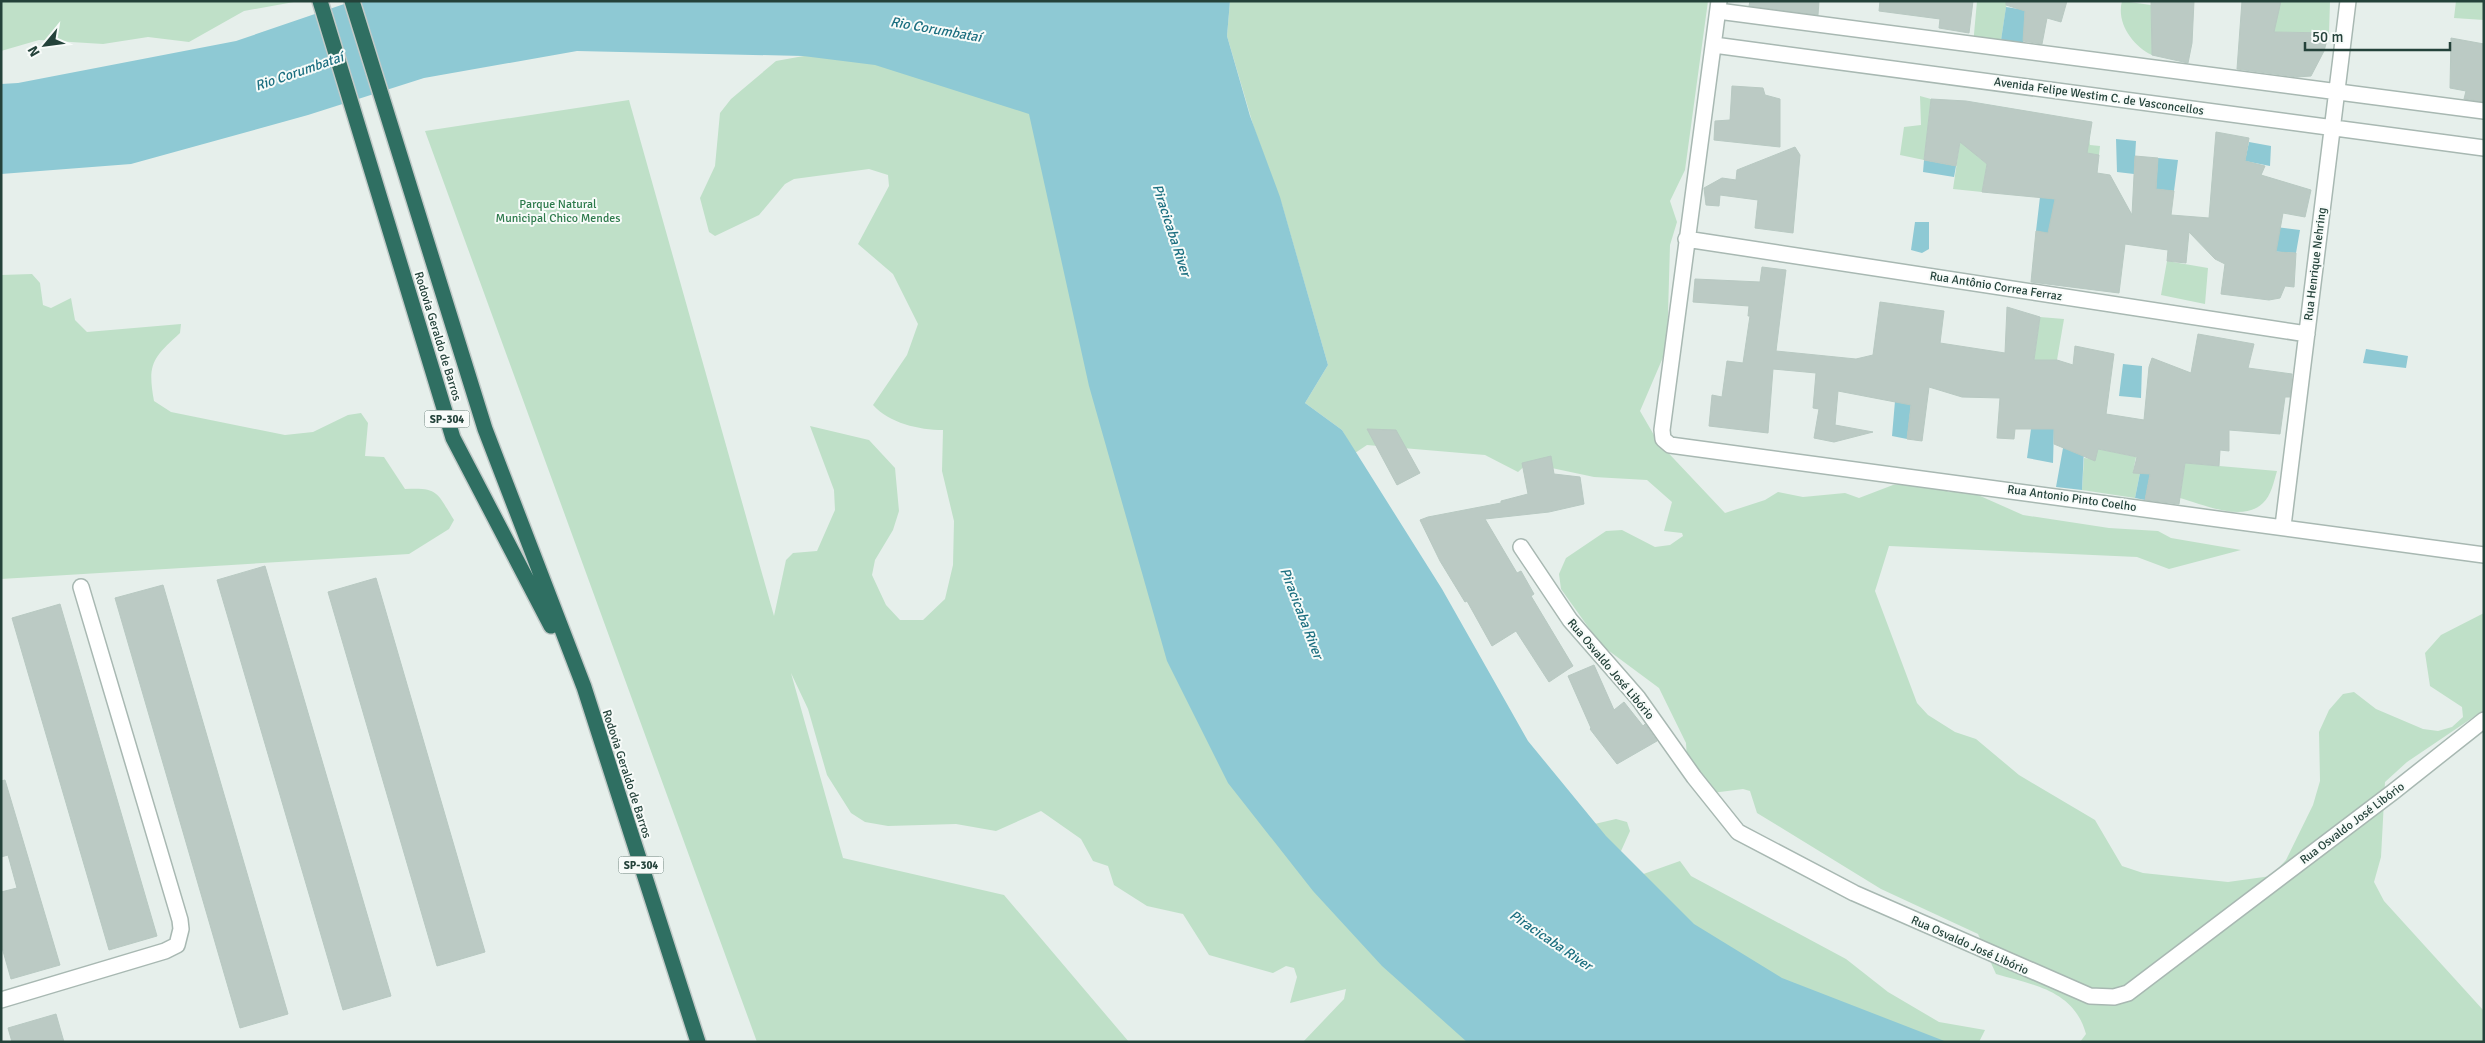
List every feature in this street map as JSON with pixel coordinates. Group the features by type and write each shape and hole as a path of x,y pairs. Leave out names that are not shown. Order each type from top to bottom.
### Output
{"highway":[{"name":"Rodovia Geraldo de Barros","path":"320,1 453,438 584,687"},
{"name":"Rodovia Geraldo de Barros","path":"352,1 485,429 584,687 698,1042"}],"street":[{"name":"Rua Henrique Nehring","path":"2283,526 2348,1"},
{"path":"1686,239 1718,6 2484,110"},
{"name":"Avenida Felipe Westim C. de Vasconcellos","path":"1714,44 2484,148"},
{"name":"Rua Antônio Correa Ferraz","path":"1686,239 2307,334"},
{"name":"Rua Antonio Pinto Coelho","path":"1686,239 1662,430 1663,439 1670,445 2484,554"},
{"name":"Rua Osvaldo José Libório","path":"1521,546 1570,620 1638,698 1694,777 1738,832 1854,893 2090,996 2114,996 2128,993 2393,792 2484,720"},
{"path":"1,1000 165,951 177,944 180,938 180,920 82,587"}],"green space":[{"path":"1,1 294,2 244,11 189,42 148,37 103,44 39,40 1,51"},
{"path":"1230,1 1708,1 1685,170 1670,201 1677,222 1670,245 1667,348 1640,411 1658,442 1725,513 1765,500 1778,492 1803,497 1845,493 1859,498 1893,485 1927,482 1949,492 1969,491 2023,515 2109,528 2158,531 2171,538 2241,550 2169,569 2137,557 1889,546 1875,591 1917,703 1928,715 1955,732 1976,739 2019,775 2095,820 2122,866 2143,873 2228,882 2271,876 2286,860 2313,805 2320,781 2319,732 2329,710 2343,694 2354,692 2376,709 2423,729 2438,731 2452,727 2463,717 2462,707 2430,686 2425,653 2441,635 2484,613 2484,710 2407,762 2385,782 2381,857 2374,882 2384,901 2484,1011 2484,1042 2080,1042 2086,1034 2080,1019 2072,1008 2062,999 2038,986 1996,974 1978,934 1881,889 1757,813 1750,791 1743,789 1712,793 1687,760 1686,743 1659,688 1601,645 1561,589 1559,574 1566,558 1606,531 1622,530 1655,547 1670,545 1683,536 1682,533 1664,531 1672,502 1647,480 1594,477 1528,463 1518,472 1485,455 1367,445 1355,453 1342,430 1305,403 1328,365 1282,205 1254,128 1227,36"},
{"path":"1977,1 2007,1 2000,47 1973,45"},
{"path":"2122,1 2151,5 2152,55 2138,46 2128,33 2121,17"},
{"path":"2281,1 2330,1 2329,33 2264,32"},
{"path":"2456,1 2484,1 2484,20 2454,18"},
{"name":"Parque Natural Municipal Chico Mendes","path":"853,47 1034,109 1507,1042 1303,1042 1344,999 1346,989 1290,1003 1297,977 1294,968 1286,966 1273,973 1209,955 1183,914 1147,906 1114,885 1108,866 1093,861 1081,839 1041,811 996,831 956,824 888,826 865,822 851,813 827,775 808,709 791,673 843,858 1004,895 1129,1042 757,1042 425,131 629,100 774,616 786,560 793,553 817,551 835,510 834,490 810,426 869,440 895,468 899,511 893,530 875,560 872,575 886,605 900,620 923,620 945,599 953,565 954,521 942,471 943,430 924,429 896,421 873,405 907,355 918,324 893,274 858,244 889,186 888,175 869,169 794,179 785,184 759,215 715,236 709,232 700,198 715,166 720,113 731,99 776,61"},
{"path":"1920,96 1931,99 1924,160 1900,155 1904,127 1921,125"},
{"path":"2089,136 2090,145 2100,146 2099,155 2064,150"},
{"path":"1960,142 1976,150 1977,156 1987,164 1982,192 1953,189"},
{"path":"2167,261 2208,268 2205,304 2161,295"},
{"path":"32,274 40,283 43,305 51,308 71,298 75,320 87,332 181,324 180,333 158,355 152,369 151,378 154,401 171,412 285,435 313,432 348,415 361,413 368,423 365,456 384,457 405,489 425,489 436,494 454,520 449,529 409,554 1,579 1,275"},
{"path":"2040,317 2064,319 2057,360 2034,361"},
{"path":"2098,449 2136,457 2133,472 2140,473 2135,498 2082,490 2084,458 2095,459"},
{"path":"2185,463 2277,471 2270,492 2263,503 2255,509 2245,512 2234,512 2180,498"},
{"path":"1548,801 1586,826 1616,819 1627,822 1630,831 1617,860 1623,871 1635,877 1680,861 1691,876 1846,959 1888,992 1939,1022 1985,1030 1979,1042 1887,1042 1859,1039 1832,1027 1799,1024 1761,989 1702,967 1681,954 1565,850 1547,817"}],"water":[{"path":"353,1 1230,1 1227,36 1250,116 1280,197 1328,365 1305,403 1342,430 1442,589 1528,741 1606,836 1694,924 1782,978 1947,1042 1467,1042 1382,966 1313,891 1228,783 1167,661 1089,386 1029,114 875,65 803,56 577,51 424,78 308,115 131,164 1,174 1,84 18,83 236,41"},
{"path":"2006,7 2025,10 2023,49 2000,47"},
{"path":"2116,139 2136,141 2134,174 2117,172"},
{"path":"2249,142 2271,146 2270,166 2245,161"},
{"path":"2158,158 2178,160 2174,191 2156,189"},
{"path":"1924,160 1956,166 1954,177 1923,172"},
{"path":"2040,197 2055,199 2051,234 2036,231"},
{"path":"1915,222 1929,222 1929,249 1922,253 1911,250"},
{"path":"2244,223 2300,230 2296,253 2242,249"},
{"path":"2366,349 2408,356 2406,368 2363,363"},
{"path":"2123,364 2142,366 2141,398 2119,396"},
{"path":"1895,401 1911,404 1907,439 1892,436"},
{"path":"2054,428 2053,463 2027,458 2031,429"},
{"path":"2063,448 2084,449 2082,490 2056,487"},
{"path":"2140,473 2150,474 2145,500 2135,498"}],"building":[{"path":"1750,1 1819,1 1818,15 1749,6"},
{"path":"1880,1 1973,1 1969,33 1939,28 1940,19 1879,11"},
{"path":"2006,1 2067,1 2061,22 2047,18 2042,44 2023,41 2025,11 2006,5"},
{"path":"2151,1 2194,1 2192,43 2188,63 2152,55"},
{"path":"2242,1 2281,1 2274,32 2329,33 2324,51 2311,76 2297,77 2237,69"},
{"path":"2451,38 2484,44 2484,102 2464,99 2466,91 2450,88"},
{"path":"1732,86 1763,88 1765,95 1780,99 1780,147 1714,140 1715,121 1730,120"},
{"path":"1931,99 1966,101 2092,122 2087,153 2099,155 2097,173 2110,175 2132,215 2135,156 2158,158 2156,189 2174,191 2171,215 2209,218 2216,132 2249,138 2245,161 2265,166 2261,175 2311,190 2305,217 2283,213 2276,252 2296,253 2294,287 2285,286 2280,298 2269,300 2221,294 2225,264 2215,259 2189,232 2186,263 2167,261 2168,250 2125,244 2119,293 2031,282 2036,231 2048,233 2055,199 1982,192 1987,164 1960,142 1956,166 1924,160"},
{"path":"1795,147 1800,155 1793,233 1755,228 1758,200 1720,195 1719,206 1706,205 1704,188 1722,178 1736,180 1737,170"},
{"path":"1762,267 1786,270 1776,351 1856,359 1873,355 1880,302 1944,311 1940,343 2005,353 2007,307 2040,317 2034,360 2057,360 2073,365 2075,346 2114,354 2106,414 2144,420 2149,367 2152,358 2191,373 2198,334 2254,344 2248,368 2292,374 2290,397 2285,397 2280,434 2229,430 2229,451 2220,450 2219,466 2185,463 2179,504 2145,500 2150,474 2133,473 2137,457 2098,449 2095,461 2054,444 2054,429 2015,429 2014,439 1997,438 2000,398 1962,397 1929,387 1922,441 1907,439 1911,405 1838,391 1835,425 1873,432 1834,442 1814,438 1819,409 1813,408 1816,373 1773,369 1768,433 1709,426 1712,395 1722,397 1727,361 1743,363 1750,316 1748,316 1749,306 1693,302 1695,279 1760,282"},
{"path":"1367,429 1396,430 1420,473 1397,485"},
{"path":"1551,456 1554,474 1580,477 1584,504 1549,512 1485,519 1517,573 1521,571 1534,594 1531,596 1573,666 1549,682 1516,631 1492,646 1467,601 1465,602 1440,561 1420,520 1501,503 1501,501 1528,494 1522,463"},
{"path":"265,566 391,996 343,1010 217,580"},
{"path":"376,578 485,952 437,966 328,592"},
{"path":"163,585 288,1014 240,1028 115,598"},
{"path":"60,604 157,936 109,950 12,618"},
{"path":"1594,665 1614,710 1624,702 1643,726 1645,724 1657,741 1617,764 1590,729 1568,676"},
{"path":"5,780 60,965 11,979 1,944 1,892 17,888 8,855 1,857 1,781"},
{"path":"56,1014 64,1042 12,1042 8,1028"}],"water label":[{"name":"Rio Corumbataí","path":"936,29"},
{"name":"Rio Corumbataí","path":"299,71"},
{"name":"Piracicaba River","path":"1172,230"},
{"name":"Piracicaba River","path":"1302,613"},
{"name":"Piracicaba River","path":"1551,940"}]}
